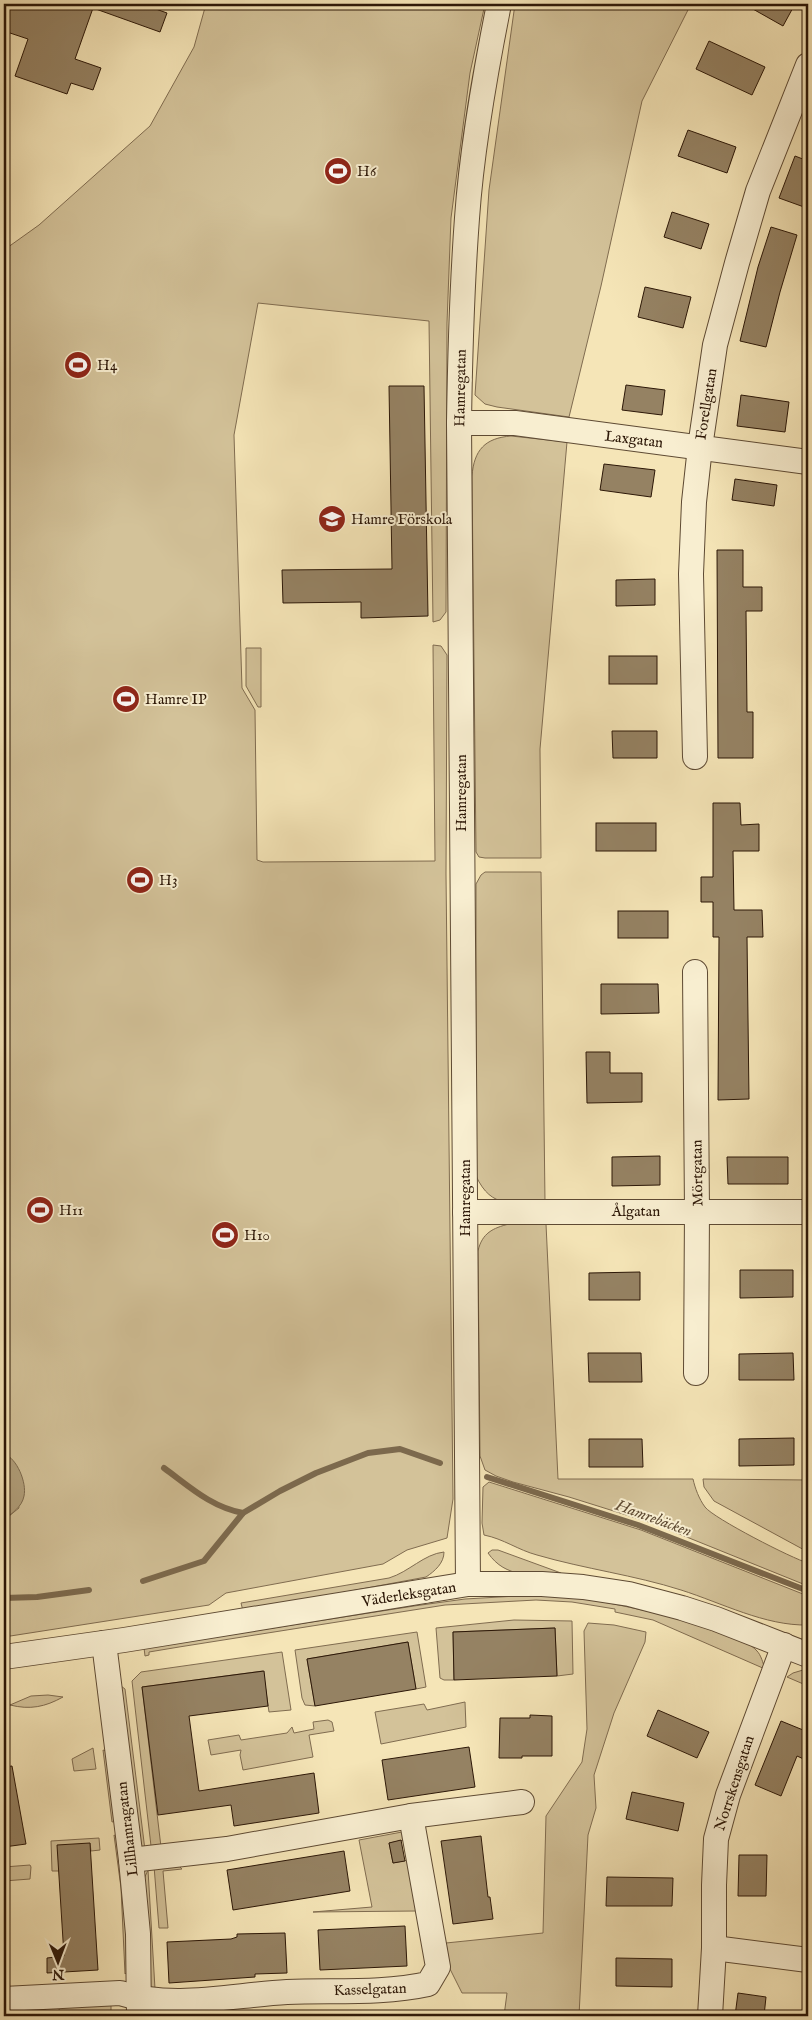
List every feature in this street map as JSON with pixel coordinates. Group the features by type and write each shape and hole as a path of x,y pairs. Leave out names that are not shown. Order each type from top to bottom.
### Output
{"street":[{"name":"Hamregatan","path":"468,1584 466,1542 459,423 467,216 477,132 498,4"},
{"name":"Forellgatan","path":"694,757 691,574 694,502 715,345 758,191 808,66"},
{"name":"Laxgatan","path":"459,423 515,423 808,462"},
{"name":"Mörtgatan","path":"694,972 697,1211 696,1373"},
{"name":"Ålgatan","path":"465,1212 808,1212"},
{"name":"Väderleksgatan","path":"4,1657 104,1643 468,1584 567,1586 629,1594 682,1608 808,1654"},
{"name":"Lillhamragatan","path":"104,1643 131,1860 138,1934 139,2008"},
{"name":"Norrskensgatan","path":"710,2016 714,1948 716,1839 728,1795 784,1646"},
{"path":"131,1860 227,1849 411,1816 522,1802"},
{"name":"Kasselgatan","path":"139,2008 159,2000 218,1999 284,1992 404,1989 428,1984 438,1967 411,1816"},
{"path":"714,1948 808,1960"},
{"path":"4,1999 120,1993 139,2008"}],"shaded area":[{"path":"206,4 485,4 470,73 451,218 447,323 446,612 440,620 433,622 429,321 258,303 234,435 242,688 255,710 257,860 263,862 435,861 433,645 441,646 447,655 446,874 453,1499 447,1538 407,1550 383,1564 226,1593 209,1605 4,1637 4,1520 19,1508 8,1456 4,1454 4,250 39,225 150,126 194,47"},
{"path":"515,4 691,4 642,101 601,286 569,417 497,407 485,404 475,395 489,190"},
{"path":"511,436 567,442 540,749 541,858 485,858 479,857 476,852 472,476 475,459 482,447 494,439"},
{"path":"246,648 261,648 261,707 258,707 246,686"},
{"path":"485,872 541,872 545,1202 513,1203 496,1199 482,1187 476,1176 476,884"},
{"path":"509,1224 546,1224 558,1479 693,1479 701,1501 711,1512 754,1538 808,1563 808,1586 652,1523 513,1482 485,1470 480,1456 478,1251 482,1240 489,1232"},
{"path":"4,1454 9,1456 17,1466 25,1491 21,1503 16,1510 4,1520"},
{"path":"703,1479 808,1480 808,1552 714,1501 704,1487"},
{"path":"489,1482 641,1530 808,1596 808,1625 776,1622 760,1618 681,1590 537,1555 484,1535 482,1523 483,1487"},
{"path":"492,1550 498,1550 561,1573 561,1576 520,1574 511,1571 495,1561 488,1553"},
{"path":"444,1552 444,1556 438,1566 426,1577 243,1611 241,1603 389,1578 430,1556"},
{"path":"567,1596 637,1609 697,1624 744,1642 757,1651 765,1669 653,1620 615,1612 615,1609 572,1602 536,1600 445,1605 149,1652 149,1655 145,1656 144,1648 414,1606 465,1599"},
{"path":"514,1620 572,1621 573,1674 557,1676 555,1628 453,1632 454,1680 440,1678 436,1628"},
{"path":"588,1623 614,1625 646,1632 645,1642 614,1713 594,1775 596,1808 588,1835 579,2016 504,2016 507,1993 462,1993 450,1969 446,1943 543,1933 546,1816 582,1762 587,1729 584,1631"},
{"path":"417,1632 426,1687 416,1689 408,1642 307,1659 315,1706 305,1705 302,1698 295,1650"},
{"path":"282,1652 291,1710 269,1712 263,1671 142,1687 161,1847 151,1846 132,1681 141,1672"},
{"path":"803,1670 808,1671 808,1686 787,1677 793,1673"},
{"path":"121,1686 125,1689 145,1850 141,1852"},
{"path":"48,1695 63,1697 37,1707 10,1705 31,1696"},
{"path":"465,1702 466,1727 381,1744 375,1712 424,1704 427,1710"},
{"path":"328,1720 332,1722 334,1731 309,1735 313,1757 243,1770 241,1750 211,1755 208,1740 239,1735 241,1740 287,1733 292,1727 294,1733 314,1729 313,1722"},
{"path":"93,1748 96,1769 74,1771 72,1759"},
{"path":"103,1750 109,1752 116,1821 112,1822"},
{"path":"402,1832 404,1840 389,1843 393,1863 408,1860 416,1911 313,1912 372,1907 359,1840"},
{"path":"114,1835 118,1837 128,1950 128,1971 125,1974 121,1888"},
{"path":"99,1838 100,1850 91,1851 90,1843 59,1871 52,1871 51,1841"},
{"path":"177,1864 182,1869 163,1871 168,1928 159,1928 154,1866"},
{"path":"30,1865 30,1879 4,1881 4,1867"},
{"path":"148,1870 155,1989 150,1987 143,1881"},
{"path":"111,2005 111,2016 60,2016 59,2009 62,2007"},
{"path":"45,2009 47,2016 4,2016 4,2011"},
{"path":"215,2010 215,2016 166,2016 166,2011"}],"building":[{"path":"4,4 142,4 167,13 160,32 93,8 75,59 101,68 93,90 71,83 67,94 15,76 28,39 4,31"},
{"path":"744,4 795,4 783,26"},
{"path":"709,41 765,67 752,95 696,69"},
{"path":"688,130 736,147 727,173 678,156"},
{"path":"795,156 808,161 808,196 804,207 779,198"},
{"path":"672,212 709,224 701,249 664,237"},
{"path":"771,227 797,235 766,347 740,341 758,267"},
{"path":"645,287 691,297 683,328 638,317"},
{"path":"626,385 665,390 662,415 622,410"},
{"path":"389,386 424,386 428,616 361,618 361,602 283,603 282,570 392,569"},
{"path":"741,395 789,402 785,432 737,426"},
{"path":"604,464 655,470 651,497 600,490"},
{"path":"735,479 777,485 774,506 732,500"},
{"path":"717,550 743,550 743,587 762,587 762,611 746,611 747,712 753,712 753,758 718,758"},
{"path":"655,579 655,605 616,606 616,580"},
{"path":"609,656 657,656 657,684 609,684"},
{"path":"612,731 657,731 657,758 613,758"},
{"path":"713,803 740,803 741,825 759,824 759,851 733,851 734,910 762,910 763,937 747,937 749,1099 718,1100 719,937 713,937 713,902 701,902 701,877 713,877"},
{"path":"596,823 656,823 656,851 596,851"},
{"path":"618,911 668,911 668,938 618,938"},
{"path":"601,984 658,984 659,1013 601,1014"},
{"path":"586,1052 610,1052 610,1073 642,1073 642,1102 587,1103"},
{"path":"660,1156 660,1185 612,1186 612,1157"},
{"path":"727,1157 788,1157 788,1184 728,1184"},
{"path":"740,1270 793,1270 793,1297 740,1298"},
{"path":"640,1272 640,1300 589,1300 589,1273"},
{"path":"588,1353 641,1353 642,1382 589,1382"},
{"path":"793,1353 794,1380 739,1380 739,1354"},
{"path":"794,1438 794,1465 739,1466 739,1439"},
{"path":"589,1439 642,1439 643,1467 589,1467"},
{"path":"555,1628 557,1676 454,1680 453,1632"},
{"path":"408,1642 416,1689 315,1706 307,1659"},
{"path":"264,1671 268,1706 189,1716 199,1791 314,1773 319,1813 234,1826 231,1805 158,1815 142,1687"},
{"path":"658,1710 709,1732 697,1758 647,1736"},
{"path":"530,1715 552,1716 552,1756 499,1758 500,1718 530,1718"},
{"path":"781,1721 808,1732 808,1761 797,1756 781,1796 755,1785"},
{"path":"469,1747 475,1787 388,1800 382,1760"},
{"path":"12,1766 26,1844 4,1847 4,1767"},
{"path":"632,1792 684,1803 678,1831 626,1819"},
{"path":"481,1836 488,1897 490,1897 493,1919 453,1924 441,1841"},
{"path":"401,1840 405,1861 393,1863 389,1843"},
{"path":"90,1843 98,1970 47,1973 47,1958 64,1956 57,1845"},
{"path":"344,1851 350,1891 233,1910 227,1870"},
{"path":"739,1855 767,1855 766,1896 738,1896"},
{"path":"607,1877 673,1878 672,1906 606,1906"},
{"path":"405,1926 407,1966 320,1970 318,1930"},
{"path":"285,1933 287,1973 255,1974 255,1977 169,1983 167,1942 231,1939 237,1937 237,1934"},
{"path":"616,1958 672,1959 672,1987 616,1986"},
{"path":"738,1993 766,1997 764,2016 735,2016"}],"waterway":[{"name":"Hamrebäcken","path":"143,1581 204,1561 243,1513 280,1491 316,1473 368,1453 400,1449 440,1463"},
{"path":"164,1468 211,1501 243,1513"},
{"name":"Hamrebäcken","path":"487,1477 638,1525 808,1591"},
{"name":"Hamrebäcken","path":"4,1598 37,1597 89,1590"}],"place":[{"name":"H6","path":"338,171"},
{"name":"H4","path":"78,365"},
{"name":"Hamre Förskola","path":"332,519"},
{"name":"Hamre IP","path":"126,699"},
{"name":"H3","path":"140,880"},
{"name":"H11","path":"40,1210"},
{"name":"H10","path":"225,1235"}]}
